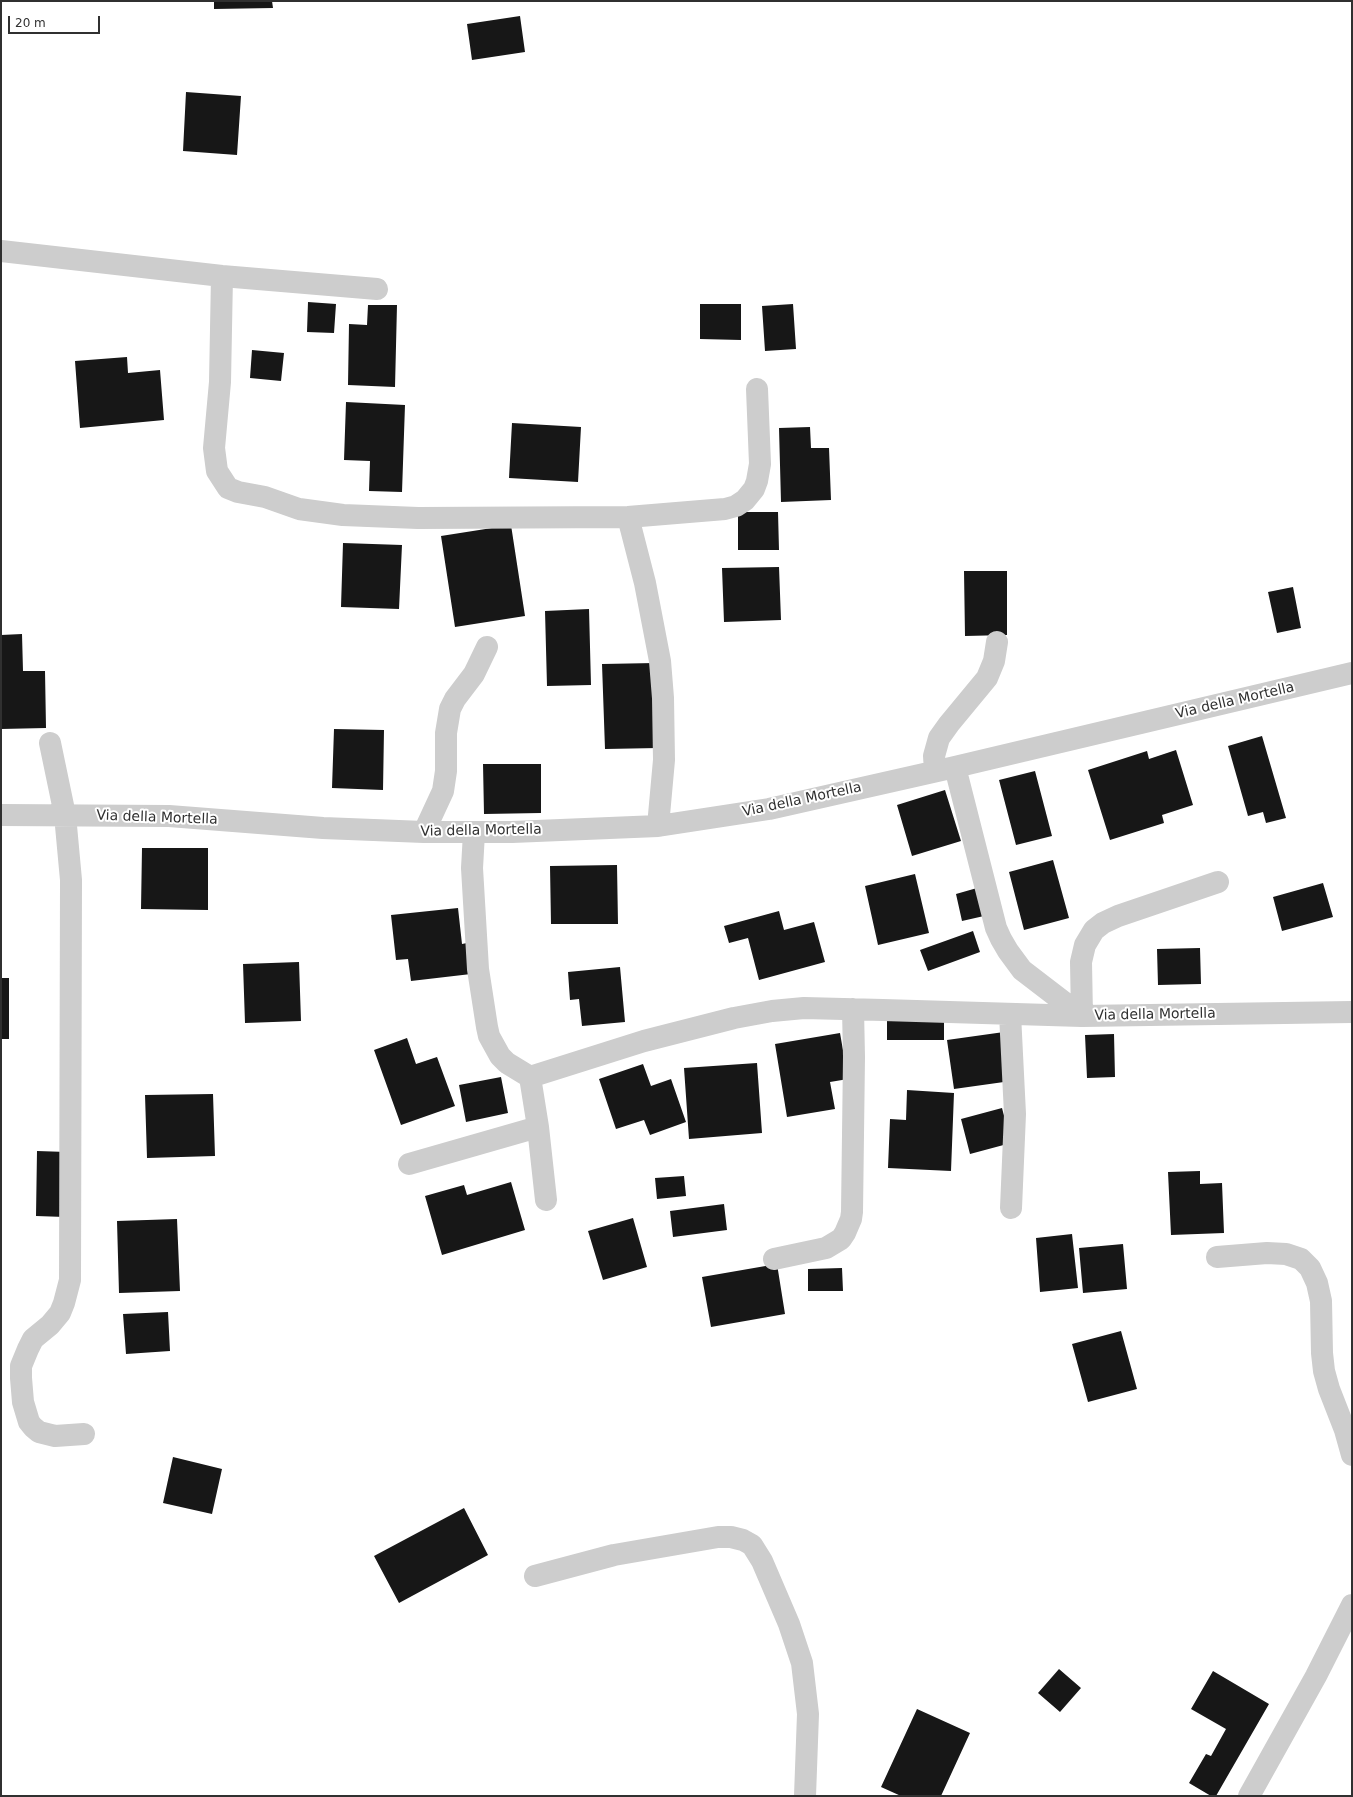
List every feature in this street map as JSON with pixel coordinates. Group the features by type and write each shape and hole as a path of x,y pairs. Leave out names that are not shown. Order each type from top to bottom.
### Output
{"street":[{"path":"1,251 222,276 377,289"},
{"path":"222,276 220,382 214,448 218,471 228,488 238,492 265,497 300,509 329,514 418,518 628,517 718,511 736,506 751,494 759,473 757,389"},
{"path":"628,517 646,582 660,661 663,698 664,760 658,826"},
{"path":"945,769 934,756 939,738 987,678 994,661 997,642"},
{"path":"424,832 443,791 446,771 446,733 450,709 455,699 474,674 487,647"},
{"name":"Via della Mortella","path":"1,815 176,816 323,828 474,833 658,826 769,808 945,769 1352,673"},
{"path":"50,743 65,816 72,886 70,1280 60,1313 50,1325 33,1340 28,1349 21,1366 21,1378 22,1395 26,1413 33,1428 39,1432 55,1436 84,1434"},
{"name":"Via della Mortella","path":"945,769 996,928 1001,939 1022,970 1082,1016 1352,1012"},
{"path":"474,833 472,868 478,969 489,1036 500,1056 507,1063 530,1077 644,1041 754,1013 804,1008 1082,1016 1081,962 1085,945 1094,930 1118,916 1218,882"},
{"path":"774,1259 826,1248 841,1238 845,1233 851,1219 854,1057 853,1009"},
{"path":"1010,1014 1015,1114 1011,1208"},
{"path":"530,1077 538,1127 546,1200"},
{"path":"409,1164 538,1127"},
{"path":"1217,1257 1267,1252 1301,1259 1310,1268 1317,1283 1320,1301 1324,1371 1329,1389 1345,1430 1352,1455"},
{"path":"535,1576 614,1555 718,1537 731,1537 752,1545 762,1561 789,1624 802,1664 808,1714 805,1796"},
{"path":"1249,1796 1316,1676 1352,1604"}],"building":[{"path":"214,1 272,1 273,8 214,9"},
{"path":"520,16 525,52 472,60 467,24"},
{"path":"186,92 241,96 237,155 183,151"},
{"path":"308,302 336,304 334,333 307,332"},
{"path":"700,304 741,304 741,340 700,339"},
{"path":"793,304 796,349 765,351 762,306"},
{"path":"368,305 397,305 395,387 348,385 349,324 367,325"},
{"path":"252,350 284,353 281,381 250,378"},
{"path":"127,357 128,373 160,370 164,420 80,428 75,361"},
{"path":"346,402 405,405 402,492 369,491 370,461 344,460"},
{"path":"512,423 581,427 578,482 509,478"},
{"path":"810,427 811,448 829,448 831,500 781,502 779,428"},
{"path":"738,512 778,512 779,550 738,550"},
{"path":"511,525 525,616 455,627 441,536"},
{"path":"343,543 402,545 399,609 341,607"},
{"path":"779,567 781,620 724,622 722,568"},
{"path":"964,571 1007,571 1007,635 965,636"},
{"path":"1293,587 1301,628 1277,633 1268,592"},
{"path":"589,609 591,685 547,686 545,611"},
{"path":"22,634 23,671 45,671 46,728 1,729 1,635"},
{"path":"655,663 658,748 605,749 602,664"},
{"path":"334,729 384,730 383,790 332,788"},
{"path":"1262,736 1286,818 1266,823 1263,812 1248,816 1228,746"},
{"path":"1176,750 1193,805 1162,815 1164,823 1110,840 1088,770 1147,751 1149,759"},
{"path":"483,764 541,764 541,813 484,814"},
{"path":"1035,771 1052,836 1016,845 999,780"},
{"path":"945,790 961,841 912,856 897,805"},
{"path":"142,848 208,848 208,910 141,909"},
{"path":"1053,860 1069,918 1024,930 1009,872"},
{"path":"617,865 618,924 551,924 550,866"},
{"path":"915,874 929,933 878,945 865,886"},
{"path":"1323,883 1333,917 1282,931 1273,897"},
{"path":"977,888 984,916 962,921 956,894"},
{"path":"458,908 462,944 467,943 471,974 411,981 408,959 396,960 391,915"},
{"path":"779,911 784,930 814,922 825,962 759,980 748,938 729,943 724,926"},
{"path":"973,931 980,952 928,971 920,950"},
{"path":"1200,948 1201,984 1158,985 1157,949"},
{"path":"299,962 301,1021 245,1023 243,964"},
{"path":"620,967 625,1022 582,1026 579,999 570,1000 568,972"},
{"path":"1,978 9,978 9,1039 1,1039"},
{"path":"887,1020 944,1020 944,1040 887,1040"},
{"path":"1004,1032 1011,1081 954,1089 947,1040"},
{"path":"840,1033 848,1079 830,1082 835,1109 787,1117 775,1044"},
{"path":"1114,1034 1115,1077 1087,1078 1085,1035"},
{"path":"407,1038 416,1064 437,1057 455,1106 401,1125 374,1050"},
{"path":"757,1063 762,1133 689,1139 684,1068"},
{"path":"643,1064 651,1086 671,1079 686,1122 650,1135 644,1120 616,1129 599,1079"},
{"path":"501,1077 508,1113 466,1122 459,1085"},
{"path":"907,1090 954,1093 951,1171 888,1168 890,1119 906,1120"},
{"path":"213,1094 215,1156 147,1158 145,1095"},
{"path":"1002,1108 1011,1143 970,1154 961,1119"},
{"path":"37,1151 67,1152 65,1217 36,1216"},
{"path":"1200,1171 1200,1184 1222,1183 1224,1233 1171,1235 1168,1172"},
{"path":"684,1176 686,1196 657,1199 655,1178"},
{"path":"511,1182 525,1230 442,1255 425,1196 464,1185 467,1195"},
{"path":"724,1204 727,1230 673,1237 670,1211"},
{"path":"633,1218 647,1267 603,1280 588,1231"},
{"path":"177,1219 180,1291 119,1293 117,1221"},
{"path":"1072,1234 1078,1288 1040,1292 1036,1238"},
{"path":"1123,1244 1127,1289 1083,1293 1079,1248"},
{"path":"777,1264 785,1314 711,1327 702,1277"},
{"path":"842,1268 843,1291 808,1291 808,1269"},
{"path":"168,1312 170,1351 126,1354 123,1314"},
{"path":"1121,1331 1137,1389 1088,1402 1072,1344"},
{"path":"173,1457 222,1469 212,1514 163,1503"},
{"path":"464,1508 488,1555 399,1603 374,1556"},
{"path":"1059,1669 1081,1688 1060,1712 1038,1693"},
{"path":"1213,1671 1269,1704 1216,1796 1211,1796 1189,1783 1206,1754 1211,1756 1226,1729 1191,1709"},
{"path":"917,1709 970,1733 941,1796 901,1796 881,1787"}]}
